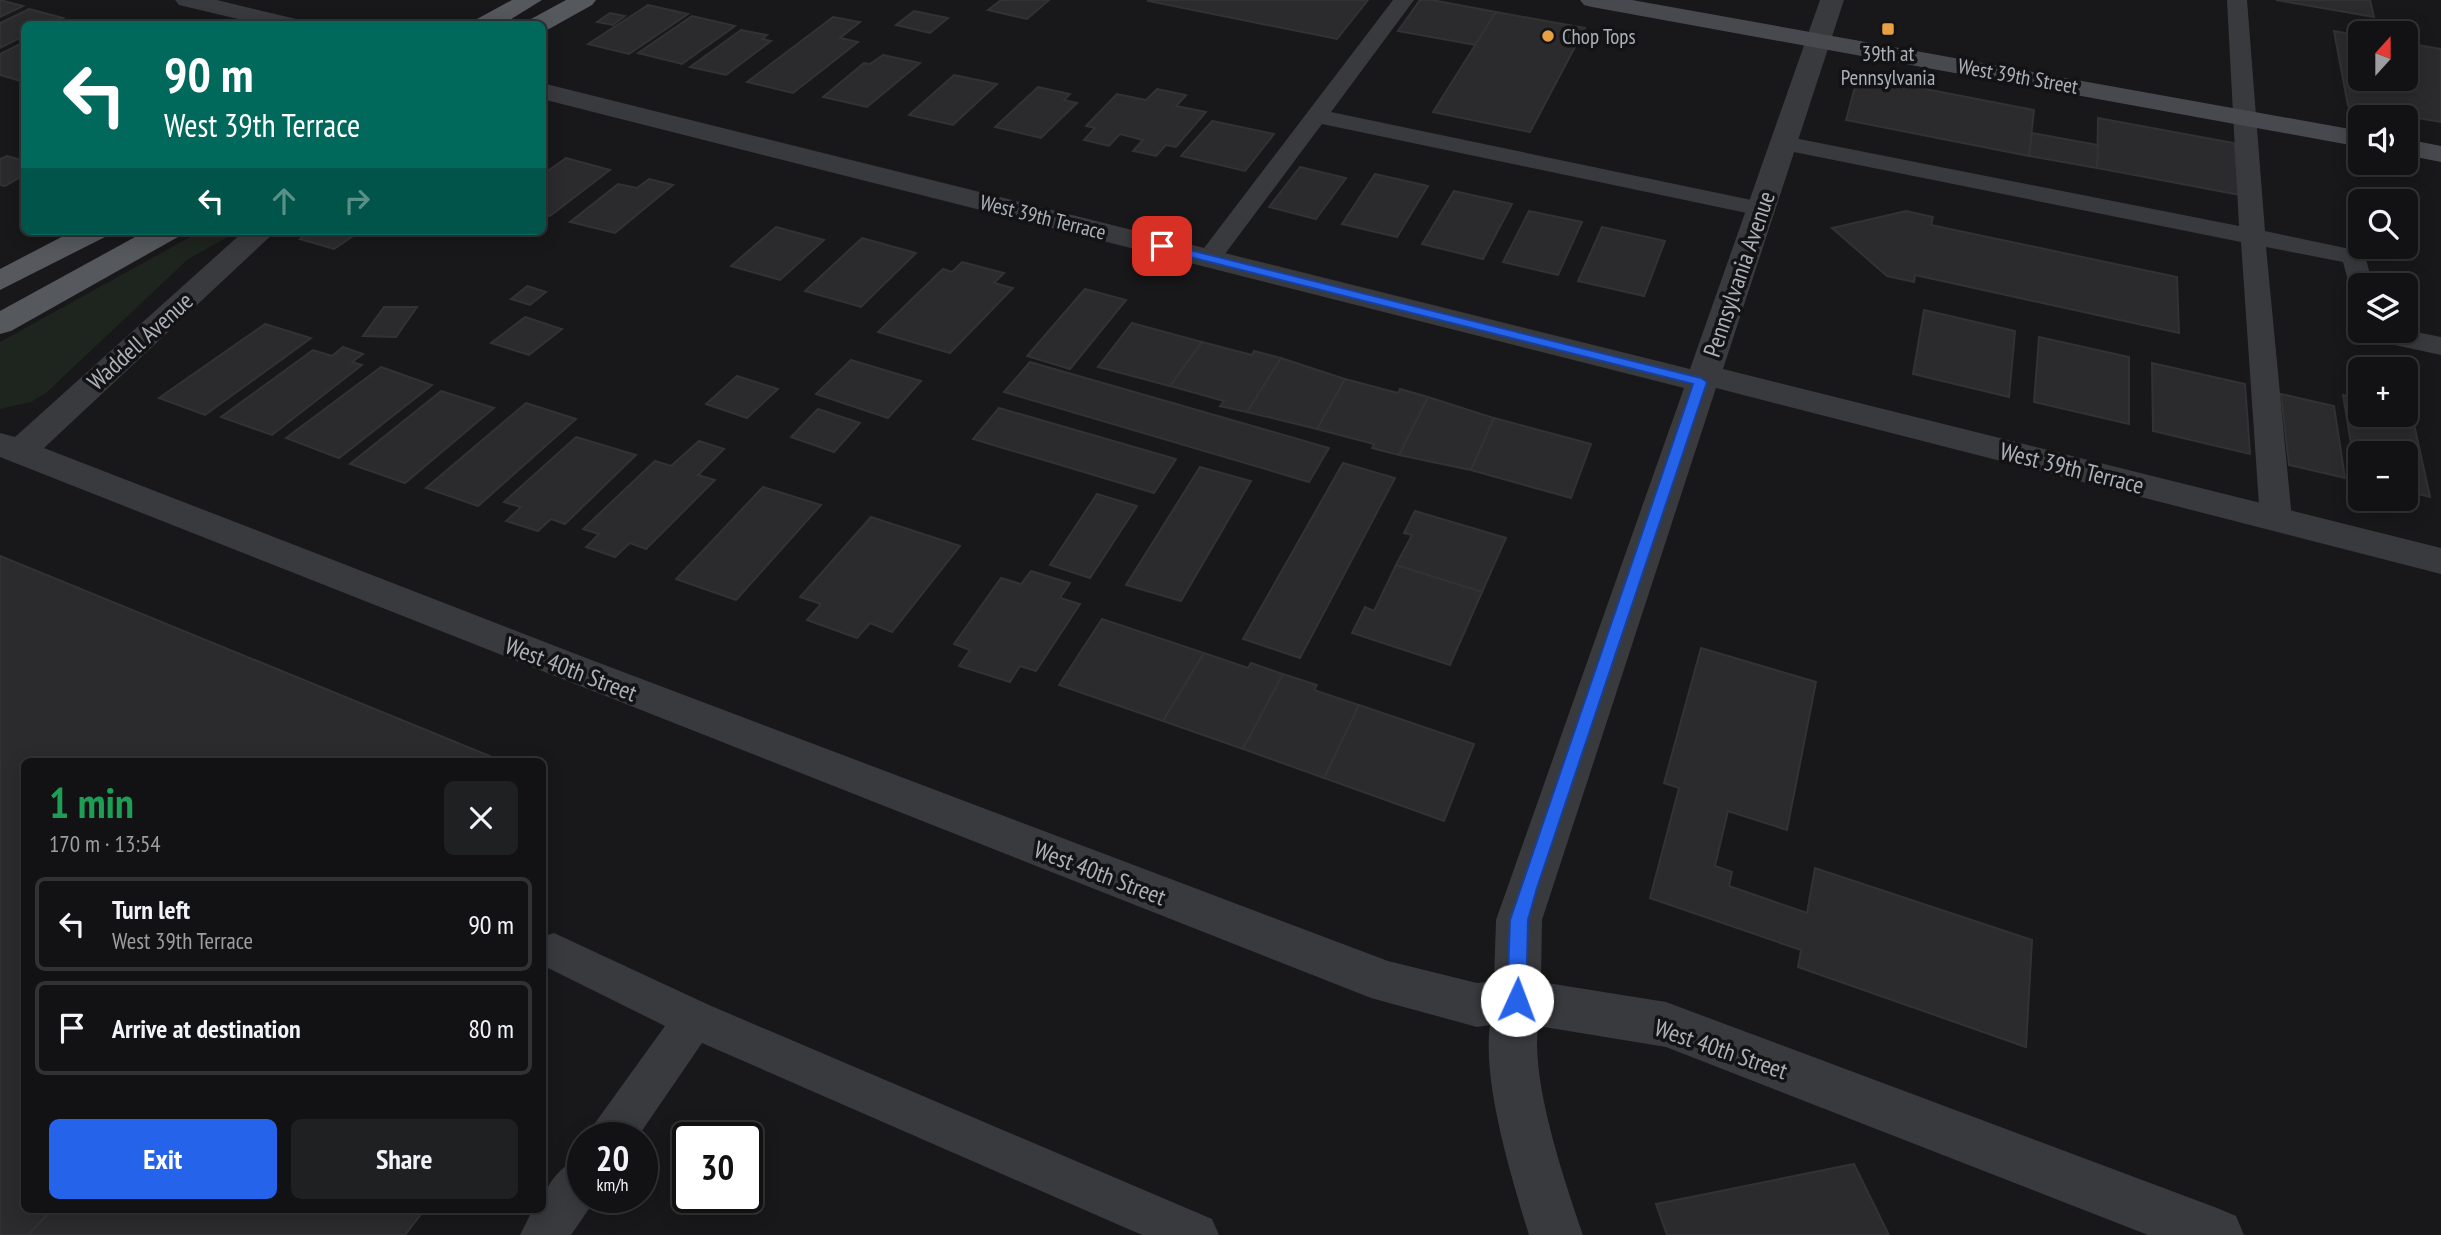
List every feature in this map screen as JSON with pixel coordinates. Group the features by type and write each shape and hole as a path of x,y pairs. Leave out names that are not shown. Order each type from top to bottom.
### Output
{"main road":[{"path":"492,21 530,0"},
{"path":"546,21 584,0"},
{"name":"West 39th Street","path":"1592,0 2348,137"},
{"path":"2418,149 2441,154"},
{"path":"0,281 87,235"},
{"path":"0,324 161,235"}],"street":[{"path":"187,0 274,21"},
{"name":"Pennsylvania Avenue","path":"1556,1235 1534,1167 1511,1048 1517,1000 1519,920 1832,0"},
{"name":"West 39th Terrace","path":"546,92 2441,561"},
{"name":"Waddell Avenue","path":"9,448 256,235"},
{"name":"West 40th Street","path":"9,448 566,667 1388,983 1477,1005 1517,1000 1666,1025 2217,1235"}],"lane":[{"path":"1210,257 1404,0"},
{"path":"2237,0 2243,117 2276,519"},
{"path":"1316,116 1761,209"},
{"path":"1784,143 2355,257 2358,273"},
{"path":"2418,341 2441,346"},
{"path":"554,951 694,1020 1196,1235"},
{"path":"622,1122 694,1020"},
{"path":"543,1235 567,1201"}],"shaded area":[{"path":"194,235 231,235 187,260 46,393 31,402 0,409 0,342"}],"building":[{"path":"0,0 23,6 0,17"},
{"path":"1001,0 1049,0 1027,19 988,10"},
{"path":"1149,0 1368,0 1337,39 1148,1"},
{"path":"1420,0 1496,12 1475,45 1398,31"},
{"path":"2276,0 2370,0 2374,17"},
{"path":"648,5 688,14 629,54 588,44"},
{"path":"29,9 63,18 56,21 21,21 21,38 0,48 0,23"},
{"path":"914,11 948,18 930,33 896,25"},
{"path":"1496,12 1585,28 1530,132 1433,112"},
{"path":"610,13 625,16 613,25 597,22"},
{"path":"692,16 735,26 682,64 638,53"},
{"path":"833,17 860,22 840,38 858,42 793,93 747,82"},
{"path":"741,30 767,35 762,39 771,41 726,75 690,67"},
{"path":"2334,31 2348,34 2348,91 2418,91 2418,45 2441,49 2441,122 2418,118 2418,105 2348,106"},
{"path":"21,44 21,81 0,75 0,54"},
{"path":"883,55 920,63 867,107 823,97 864,63 870,64"},
{"path":"954,75 997,84 953,125 909,115"},
{"path":"1858,76 2034,110 2029,156 1846,120"},
{"path":"1038,87 1070,94 1064,100 1077,103 1041,138 995,127"},
{"path":"1157,89 1186,95 1176,106 1206,112 1176,147 1166,145 1156,156 1133,151 1143,140 1120,134 1109,146 1084,140 1095,128 1086,126 1117,94 1146,100"},
{"path":"2098,118 2234,143 2240,195 2097,168"},
{"path":"1212,121 1274,134 1245,171 1181,156"},
{"path":"2032,133 2098,145 2097,168 2029,156"},
{"path":"7,156 21,160 21,177 5,186 0,185 0,159"},
{"path":"566,158 610,170 550,216 546,215 546,172"},
{"path":"1300,167 1346,178 1316,219 1269,207"},
{"path":"1375,174 1428,186 1397,237 1342,224"},
{"path":"649,179 673,185 615,233 570,222 618,184 637,188"},
{"path":"1454,191 1512,204 1483,259 1422,244"},
{"path":"1529,211 1582,222 1558,275 1503,262"},
{"path":"1906,211 1933,217 1931,225 2177,277 2179,333 1915,275 1914,282 1887,276 1832,228"},
{"path":"776,227 824,240 780,280 731,266"},
{"path":"1602,227 1665,241 1644,296 1578,281"},
{"path":"306,235 355,235 334,249 300,239"},
{"path":"862,238 916,253 861,307 805,291"},
{"path":"962,262 1004,273 994,283 1013,288 950,353 878,332 943,269 952,272"},
{"path":"527,286 546,292 530,305 511,299"},
{"path":"1085,289 1126,300 1070,369 1027,356"},
{"path":"384,307 417,307 396,337 363,336"},
{"path":"1924,310 2015,331 2009,397 1913,374"},
{"path":"525,317 562,329 529,355 491,343"},
{"path":"1132,323 1202,342 1170,386 1098,367"},
{"path":"265,324 311,338 205,415 159,398"},
{"path":"2039,337 2129,357 2129,424 2034,402"},
{"path":"1202,342 1252,355 1254,351 1281,358 1247,412 1220,406 1224,401 1170,386"},
{"path":"343,347 363,354 352,362 362,365 272,435 221,417 313,350 332,356"},
{"path":"1281,358 1345,379 1317,429 1247,412"},
{"path":"851,360 921,381 888,418 816,394"},
{"path":"1030,362 1329,448 1309,482 1004,392"},
{"path":"2152,363 2245,384 2250,454 2153,431"},
{"path":"381,367 432,385 339,458 286,438"},
{"path":"737,376 778,389 747,418 706,404"},
{"path":"1345,379 1398,393 1400,389 1428,397 1399,455 1372,448 1374,444 1317,429"},
{"path":"441,391 494,408 405,483 350,464"},
{"path":"2281,394 2334,406 2345,478 2289,465"},
{"path":"2343,395 2348,396 2348,425"},
{"path":"1428,397 1494,418 1471,470 1399,455"},
{"path":"526,403 576,419 478,506 426,488"},
{"path":"999,408 1176,459 1154,493 973,439"},
{"path":"818,409 860,423 834,452 791,437"},
{"path":"1494,418 1591,444 1571,498 1471,470"},
{"path":"2348,427 2415,427 2418,441 2351,441"},
{"path":"576,437 636,455 565,524 551,519 538,531 506,521 521,507 504,502"},
{"path":"699,441 724,449 698,475 715,480 646,549 630,543 615,557 586,547 599,534 583,529 655,461 671,466"},
{"path":"2418,442 2430,497 2418,494"},
{"path":"1343,463 1395,478 1300,658 1243,639"},
{"path":"1200,467 1251,481 1181,601 1126,585"},
{"path":"763,487 821,505 736,600 676,579"},
{"path":"1097,494 1137,506 1090,578 1050,565"},
{"path":"1415,511 1506,538 1482,592 1396,565 1412,535 1404,533"},
{"path":"871,517 960,546 892,632 870,623 857,638 807,620 821,604 800,597"},
{"path":"0,556 490,756 21,758 21,1213 49,1213 28,1235 0,1235"},
{"path":"1396,565 1482,592 1450,665 1352,633 1365,607 1374,611"},
{"path":"1031,571 1070,583 1060,598 1080,604 1036,671 1020,666 1010,682 959,666 970,650 954,644 1001,578 1021,584"},
{"path":"1102,619 1204,653 1163,721 1059,685"},
{"path":"1701,648 1816,682 1787,830 1728,811 1715,866 1732,872 1729,886 1807,913 1815,868 2032,940 2026,1047 1798,967 1801,950 1650,898 1679,788 1664,783"},
{"path":"1204,653 1248,668 1251,663 1283,674 1243,749 1163,721"},
{"path":"1283,674 1317,685 1314,690 1359,705 1324,778 1243,749"},
{"path":"1359,705 1474,744 1444,821 1324,778"},
{"path":"1854,1164 1889,1235 1667,1235 1656,1204"},
{"path":"49,1213 422,1213 405,1235 28,1235"}],"place":[{"name":"39th at Pennsylvania","path":"1888,29"},
{"name":"Chop Tops","path":"1548,36"}],"route":[{"path":"1162,246 1701,382 1528,888 1519,920 1517,1000"}]}
